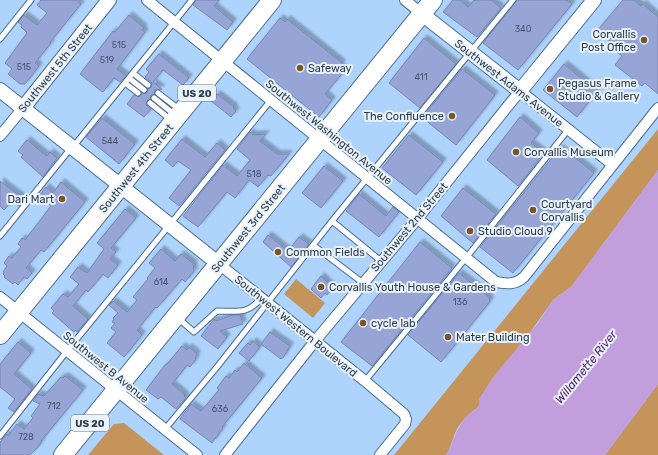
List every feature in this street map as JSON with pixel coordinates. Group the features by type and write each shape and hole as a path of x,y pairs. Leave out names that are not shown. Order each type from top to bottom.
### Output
{"highway":[{"name":"Southwest 4th Street","path":"0,335 272,0"},
{"name":"Southwest 3rd Street","path":"64,455 428,7"}],"street":[{"name":"Southwest 5th Street","path":"0,136 109,0"},
{"name":"Southwest Washington Avenue","path":"147,0 496,282 513,284 520,281 613,166"},
{"name":"Southwest Adams Avenue","path":"406,0 428,7 471,53 613,166"},
{"name":"Southwest 2nd Street","path":"225,455 315,341 418,218 594,0"},
{"name":"Southwest Western Boulevard","path":"0,90 365,381 404,414 406,419 405,424 380,455"},
{"path":"613,166 658,108"},
{"name":"Southwest B Avenue","path":"0,297 197,455"}],"lane":[{"path":"0,39 31,0"},
{"path":"0,236 192,0"},
{"path":"165,429 264,301 313,245 513,0"},
{"path":"133,73 148,85"},
{"path":"127,80 144,90"},
{"path":"127,80 138,93"},
{"path":"158,93 178,117"},
{"path":"154,98 178,117"},
{"path":"0,436 67,351 271,100"},
{"path":"150,103 178,117"},
{"path":"365,381 568,130"},
{"path":"332,221 381,261"},
{"path":"313,245 363,283"},
{"path":"176,317 194,332 217,311 246,311 264,301"}],"shaded area":[{"path":"658,129 658,170 571,287 553,300 477,408 461,423 446,455 394,455"},
{"path":"296,279 325,303 313,318 284,294"},
{"path":"658,384 658,455 605,455"},
{"path":"124,423 164,455 88,455 114,424"}],"water":[{"name":"Willamette River","path":"658,170 658,384 605,455 446,455 462,422 477,408 479,399 493,377 538,323 553,300 571,287"}],"building":[{"path":"41,0 76,0 81,4 35,63 39,66 25,84 20,84 8,74 12,69 5,63 27,33 18,22 24,15 37,25 47,13 37,5"},
{"path":"196,0 219,0 214,6 233,22 227,30 193,5"},
{"path":"453,0 460,0 468,7 474,0 491,0 501,8 477,37 443,12"},
{"path":"517,0 567,0 572,4 518,70 483,43"},
{"path":"623,0 634,0 641,6 643,4 658,17 658,94 645,83 642,86 615,65 622,56 609,46 612,43 597,31"},
{"path":"129,15 144,28 142,30 145,32 117,69 126,76 120,82 114,78 103,92 80,74 113,31 115,32"},
{"name":"Safeway","path":"280,18 285,22 287,19 342,63 340,66 345,70 325,94 332,100 319,117 247,59"},
{"path":"424,38 456,64 420,108 389,83"},
{"path":"159,54 189,78 183,85 163,70 153,82 162,89 155,90 154,94 151,95 150,99 147,101 146,105 151,109 144,117 127,104 134,95 140,96 142,93 147,93 148,89 151,87 152,83 145,77 149,72 146,69"},
{"path":"564,64 597,91 577,117 543,90"},
{"name":"The Confluence","path":"462,69 495,95 456,145 424,119 428,114 426,113"},
{"path":"217,94 234,107 233,108 236,111 231,117 211,101"},
{"path":"520,117 539,133 531,143 544,153 518,186 487,160"},
{"path":"102,118 135,144 119,164 86,137"},
{"path":"250,132 253,135 266,134 260,141 277,154 289,154 271,176 268,175 258,187 249,180 235,198 227,192 198,227 183,216 223,165 237,176 250,160 237,149"},
{"path":"409,135 443,162 416,195 382,168"},
{"path":"182,139 205,157 217,143 225,150 179,206 169,198 191,170 178,161 173,167 165,160"},
{"path":"27,140 47,156 50,152 57,158 43,177 21,157 23,155 18,151"},
{"path":"560,148 571,157 572,155 594,173 513,273 480,247"},
{"path":"324,166 343,181 321,208 302,193"},
{"path":"0,181 24,199 19,206 12,201 4,210 0,206"},
{"path":"61,182 85,202 44,252 41,250 26,268 32,273 27,279 24,277 18,285 15,282 13,284 4,277 3,272 7,266 4,263 9,256 12,258 21,247 18,244 22,238 25,240 51,206 39,196 46,187 53,193"},
{"path":"463,188 496,214 473,243 441,216"},
{"path":"359,194 386,216 393,207 399,212 379,237 346,211"},
{"path":"125,209 136,218 111,248 116,252 110,259 118,265 108,278 103,274 88,292 86,290 73,306 88,319 77,332 75,330 74,332 52,313 54,311 51,308 63,294 68,297 79,284 70,277 78,267 87,273 104,249 97,243"},
{"path":"268,235 288,251 299,237 309,244 291,267 263,242"},
{"path":"420,242 452,268 372,366 341,342"},
{"path":"161,249 175,261 181,254 193,263 194,271 185,282 182,279 157,308 156,307 154,309 137,330 142,335 124,357 107,343 116,332 111,328 115,323 112,322 114,319 113,318 118,313 109,305 113,301 127,312 137,300 133,297 155,268 149,263"},
{"path":"459,273 487,295 490,301 441,362 408,335"},
{"path":"321,276 333,288 327,295 325,293 321,298 311,289"},
{"path":"233,315 240,315 243,324 220,331 227,337 218,349 201,336 214,319 216,321"},
{"path":"270,332 290,346 281,359 261,344"},
{"path":"253,341 260,347 249,361 239,353 248,343 250,345"},
{"path":"18,342 31,353 14,374 32,389 14,412 8,408 15,399 0,387 0,364"},
{"path":"182,346 187,350 189,347 197,354 196,359 190,367 187,365 172,384 185,395 184,396 186,398 176,409 161,397 158,399 146,390"},
{"path":"244,363 262,378 222,427 223,428 212,443 180,419 191,404 201,411 219,390 217,388 226,376 229,378 235,370 237,372"},
{"path":"65,376 83,390 41,441 38,447 30,455 0,455 0,442 6,434 8,436 17,424 24,429 33,418 31,416 40,404 33,401 38,394 44,396 61,377 63,378"}],"place":[{"name":"Corvallis Post Office","path":"644,40"},
{"name":"Safeway","path":"300,68"},
{"name":"Pegasus Frame Studio & Gallery","path":"550,89"},
{"name":"The Confluence","path":"452,116"},
{"name":"Corvallis Museum","path":"516,152"},
{"name":"Dari Mart","path":"62,199"},
{"name":"Courtyard Corvallis","path":"533,210"},
{"name":"Studio Cloud 9","path":"470,231"},
{"name":"Common Fields","path":"278,252"},
{"name":"Corvallis Youth House & Gardens","path":"321,287"},
{"name":"cycle lab","path":"363,323"},
{"name":"Mater Building","path":"448,337"}]}
